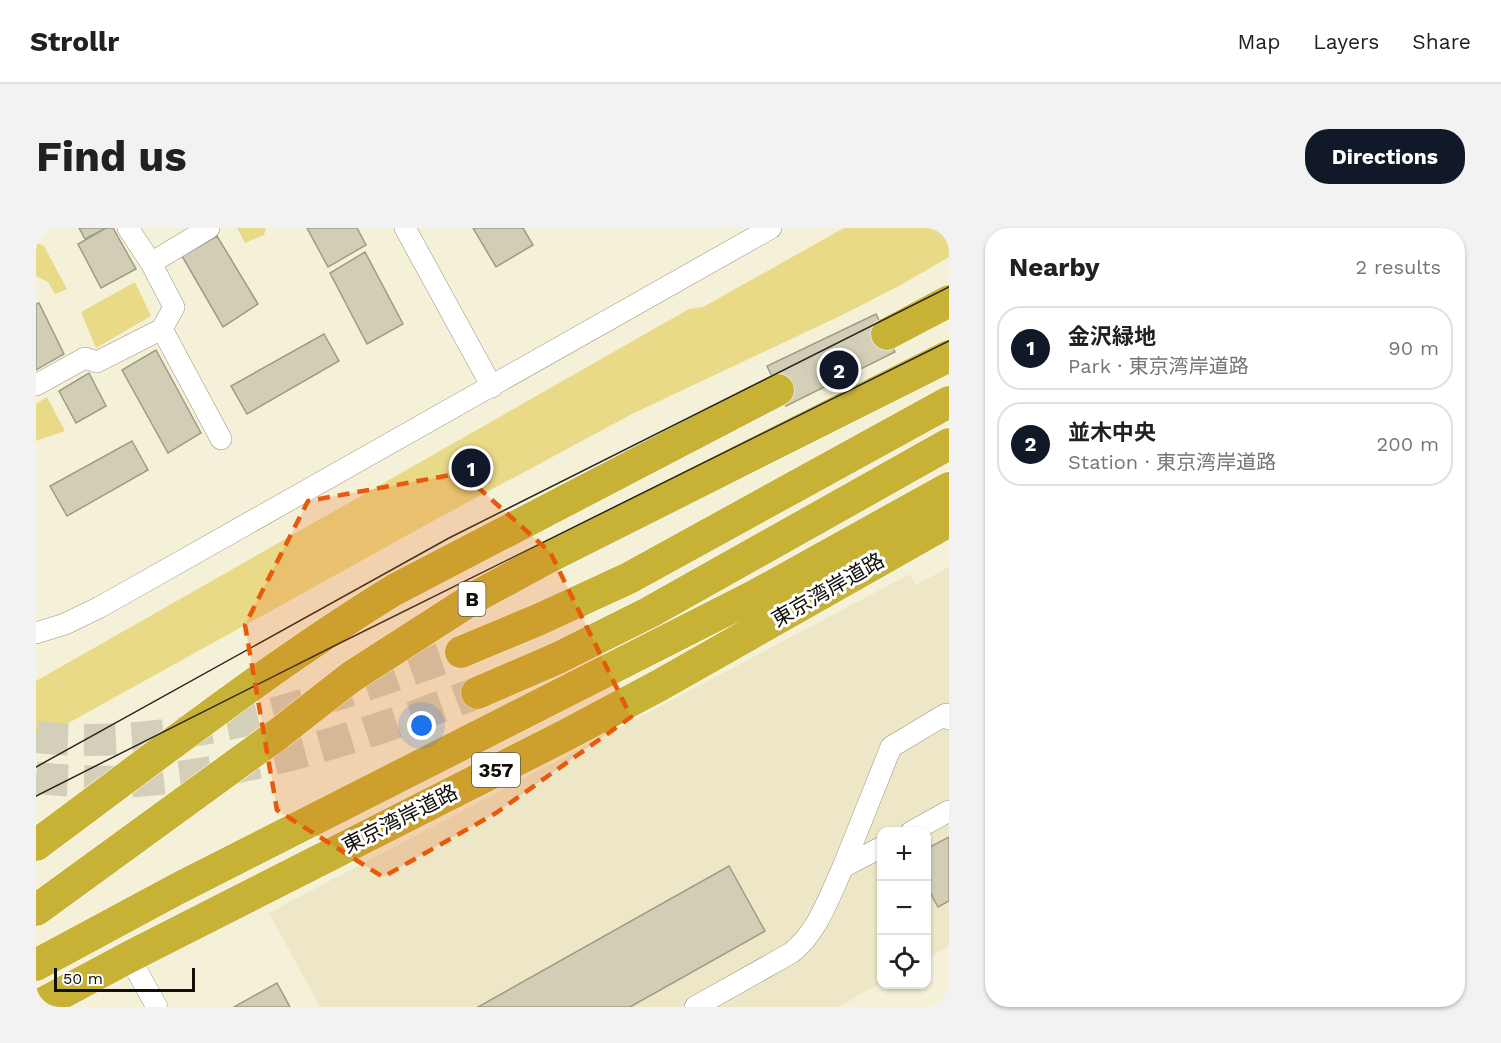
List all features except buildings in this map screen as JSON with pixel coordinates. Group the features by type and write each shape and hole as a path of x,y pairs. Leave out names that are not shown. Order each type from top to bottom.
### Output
{"highway":[{"path":"887,334 949,302"},
{"name":"B","path":"36,910 278,734 351,676 477,596 557,552 949,356"},
{"path":"36,845 254,682 394,590 778,390"},
{"path":"461,652 540,620 629,578 949,402"},
{"path":"477,693 558,658 650,612 949,444"},
{"path":"36,965 188,884 756,595 949,488"},
{"name":"東京湾岸道路","path":"36,1007 129,957 598,718 949,521"}],"street":[{"path":"36,385 85,358 97,362 162,328 174,307 151,263 128,228"},
{"path":"151,263 209,228"},
{"path":"405,228 492,387"},
{"path":"36,633 65,624 100,607 771,228"},
{"path":"162,328 222,439"},
{"path":"695,1007 801,945 817,922 843,867 891,747 948,715"},
{"path":"919,827 949,812"},
{"path":"843,867 877,850"},
{"path":"129,957 157,1007"}],"highlighted area":[{"path":"462,473 550,552 631,717 496,813 383,877 277,810 245,625 308,501"}],"shaded area":[{"path":"237,228 266,228 264,235 245,243"},
{"path":"844,228 949,228 949,257 838,317 632,414 431,522 36,741 36,681 689,309 703,307"},
{"path":"36,243 44,246 67,289 55,294 48,282 36,276"},
{"path":"135,282 151,316 96,348 81,312"},
{"path":"47,397 65,431 36,441 36,404"},
{"path":"949,567 949,946 931,957 931,827 877,827 877,985 838,1007 320,1007 269,913 910,574 916,585"}],"tunnel":[{"path":"778,390 887,334"},
{"path":"36,737 91,740 145,737 199,730 306,704 461,652"},
{"path":"36,778 124,782 181,777 224,770 310,750 477,693"}],"tram line":[{"path":"36,767 449,538 949,287"},
{"path":"36,796 949,341"}],"place":[{"name":"並木中央","path":"839,370"},
{"name":"金沢緑地","path":"471,468"}]}
